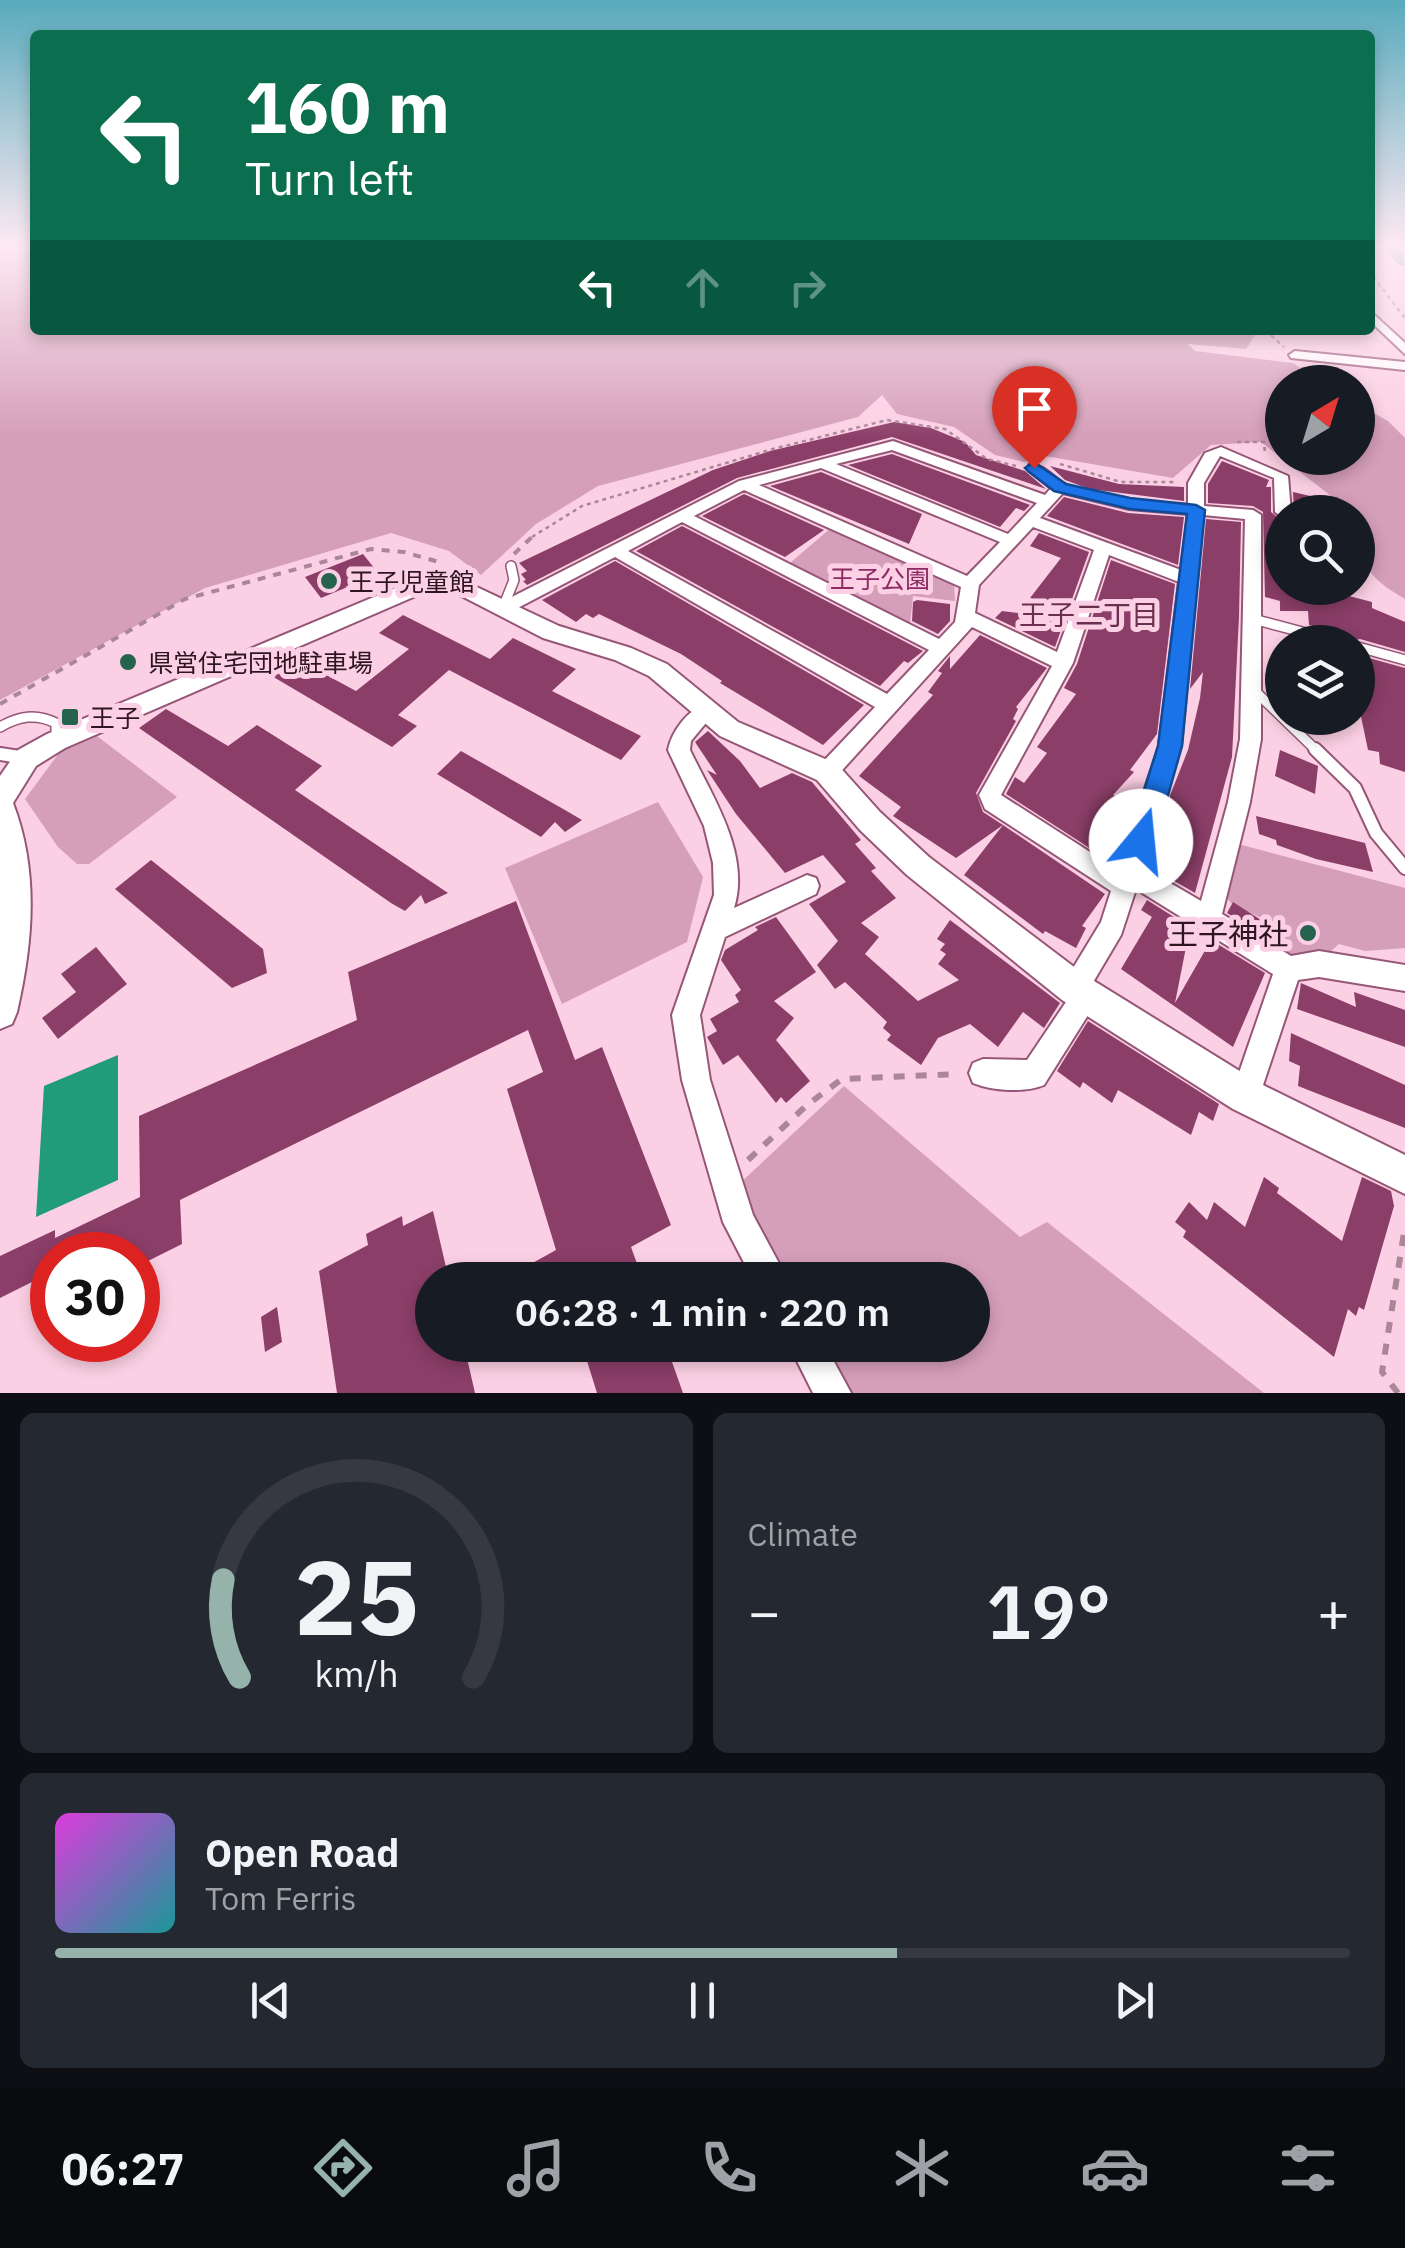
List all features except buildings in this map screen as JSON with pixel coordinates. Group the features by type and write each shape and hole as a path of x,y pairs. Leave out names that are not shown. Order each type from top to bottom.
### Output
{"street":[{"path":"1375,319 1405,350"},
{"path":"1295,355 1405,366"},
{"path":"508,606 744,484 893,445 1053,494 1265,515"},
{"path":"983,1073 1034,1075 1112,927 1170,746 1196,483 1212,453 1221,451 1281,476 1282,495"},
{"path":"823,464 1009,540"},
{"path":"1034,468 1053,494"},
{"path":"744,484 970,584"},
{"path":"827,772 942,649 967,617 970,584 1053,494"},
{"path":"680,515 942,649"},
{"path":"1208,919 1234,818 1255,708 1253,515"},
{"path":"1030,520 1186,578"},
{"path":"1104,547 1062,662 990,795 992,802 1128,880 1208,919 1288,969 1319,964 1405,978"},
{"path":"615,550 888,705"},
{"path":"0,1012 12,966 18,890 14,854 0,802 14,756 420,586 444,581 508,606 551,632 623,654 658,670 729,729 827,772 870,822 918,866 1080,992 1246,1096 1405,1174"},
{"path":"967,617 1062,662"},
{"path":"705,712 681,738 680,750 715,826 724,862 726,895 686,1015 696,1080 740,1222 761,1262"},
{"path":"717,928 789,907 807,886"},
{"path":"1246,1096 1288,969"},
{"path":"816,1362 833,1393"}],"lane":[{"path":"508,606 506,600 514,580 510,566"},
{"path":"1253,619 1276,625"},
{"path":"1375,652 1405,660"},
{"path":"1252,688 1355,788 1376,833 1405,868"},
{"path":"0,727 14,718 35,714 56,723 56,741"}],"path":[{"path":"1271,335 1295,355"},
{"path":"510,566 510,559 532,536 582,506 773,448 888,420"},
{"path":"0,704 185,600 222,589 370,549 404,552 440,562 449,571 444,581"},
{"path":"727,1180 807,1105 842,1078 983,1073"},
{"path":"1398,1393 1382,1372 1405,1226"}],"green space":[{"path":"0,309 30,309 30,335 1255,335 1246,349 1188,344 1195,351 1296,365 1265,365 1265,445 1261,442 1211,445 1173,478 1039,455 1024,462 995,455 954,427 897,414 882,395 858,417 598,486 536,524 481,575 449,551 391,533 205,588 0,700"},
{"path":"1375,414 1405,438 1405,599 1375,577 1375,495 1330,495 1304,475 1375,475"},
{"name":"王子公園","path":"832,527 954,582 955,601 913,596 910,624 790,563"},
{"path":"93,733 177,797 89,864 77,864 58,847 25,799 65,745"},
{"path":"658,802 703,877 687,942 562,1004 505,868"},
{"path":"1242,845 1405,888 1405,948 1365,951 1339,944 1324,957 1290,954 1277,945 1277,925 1233,905 1218,889 1230,851"},
{"path":"844,1086 1020,1237 1047,1222 1264,1393 853,1393 834,1362 990,1362 990,1262 775,1262 759,1237 738,1185"}],"shaded area":[{"path":"118,1055 118,1180 36,1217 44,1086"}],"place":[{"name":"王子児童館","path":"329,581"},
{"name":"県営住宅団地駐車場","path":"128,662"},
{"name":"王子","path":"70,717"},
{"name":"王子神社","path":"1308,933"}],"district":[{"name":"王子二丁目","path":"1089,614"}],"route":[{"path":"1034,468 1060,488 1130,504 1196,510 1170,746 1141,841"}]}
